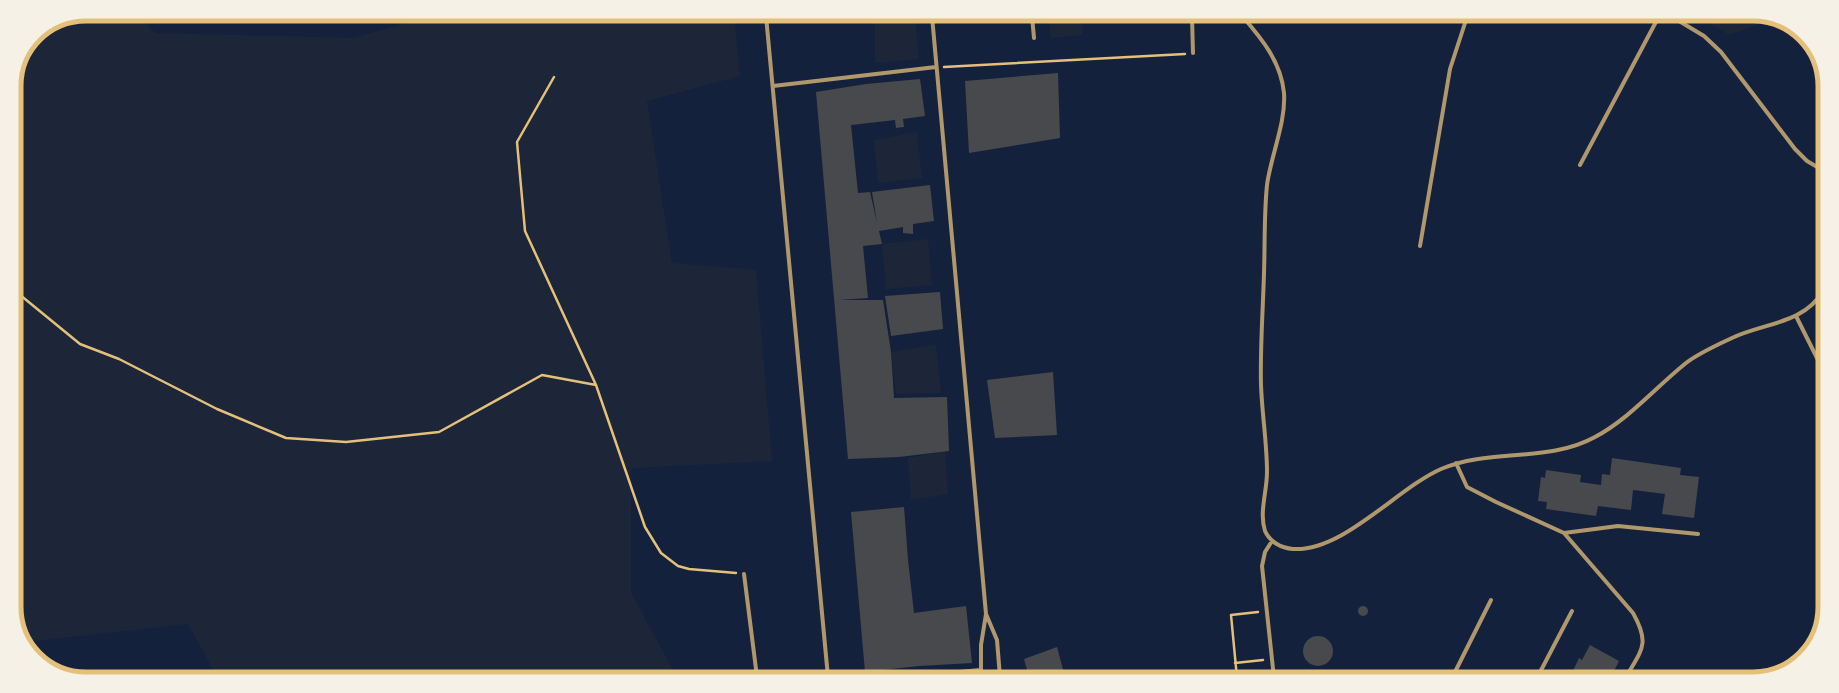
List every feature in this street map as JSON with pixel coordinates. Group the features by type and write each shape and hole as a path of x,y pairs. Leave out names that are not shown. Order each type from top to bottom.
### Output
{"street":[{"path":"766,21 828,672"},
{"path":"932,21 986,614 981,645 980,670 960,672"},
{"path":"1032,21 1034,38"},
{"path":"1192,21 1194,53"},
{"path":"1246,21 1276,61 1284,91 1280,126 1267,184 1261,383 1267,473 1262,511 1264,528 1272,541 1280,546 1291,549 1304,549 1325,542 1348,531 1437,470 1456,463 1478,458 1557,450 1576,446 1609,429 1689,361 1735,336 1796,316 1816,304 1818,300"},
{"path":"1420,246 1450,69 1466,21"},
{"path":"1580,165 1656,21"},
{"path":"1679,21 1704,36 1721,52 1795,149 1807,160 1818,167"},
{"path":"773,86 936,67"},
{"path":"1796,316 1818,360"},
{"path":"1456,463 1467,487 1564,533 1633,613 1641,627 1644,638 1640,650 1629,672"},
{"path":"1564,533 1618,526 1698,534"},
{"path":"1272,541 1265,552 1262,566 1268,610 1273,672"},
{"path":"744,574 756,672"},
{"path":"1455,672 1490,600"},
{"path":"1540,672 1572,611"},
{"path":"986,614 997,640 1000,672"}],"path":[{"path":"936,67 1194,53"},
{"path":"554,77 517,142 525,231 596,385 645,526 661,553 678,566 689,569 744,574"},
{"path":"21,296 80,344 119,359 217,410 286,438 346,442 439,432 542,375 596,385"},
{"path":"1236,672 1231,615 1268,610"},
{"path":"1235,663 1272,659"}],"shaded area":[{"path":"86,21 145,21 155,33 353,38 414,21 735,21 740,76 647,101 672,263 756,270 772,461 631,468 631,593 674,672 214,672 188,624 31,641 23,624 21,611 21,86 22,73 26,61 40,40 61,26 73,22"},
{"path":"875,21 915,21 919,59 875,63"},
{"path":"1048,21 1082,21 1083,35 1050,38"},
{"path":"1707,21 1766,22 1729,35"},
{"path":"917,132 922,178 878,183 874,140"},
{"path":"928,239 932,285 886,289 882,244"},
{"path":"936,344 941,393 896,394 891,352"},
{"path":"945,451 948,494 911,500 908,458"}],"building":[{"path":"1058,73 1060,138 969,153 965,81"},
{"path":"920,79 925,116 903,119 904,127 896,128 895,120 851,125 858,193 870,192 877,223 872,192 930,185 934,221 913,224 913,234 903,233 903,227 879,231 882,244 863,246 868,298 839,300 883,300 891,352 894,398 947,397 949,451 899,457 848,459 816,92 866,84"},
{"path":"940,292 943,329 891,336 885,296"},
{"path":"1053,372 1057,435 995,438 987,380"},
{"path":"1612,458 1681,468 1680,475 1699,477 1694,518 1662,514 1665,494 1633,490 1631,510 1598,506 1596,516 1546,509 1547,502 1538,501 1541,477 1545,478 1546,470 1581,475 1580,482 1601,485 1602,474 1610,475"},
{"path":"904,507 914,613 966,606 972,663 919,666 865,672 851,512"},
{"path":"1361,606 1365,606 1368,611 1365,616 1361,616 1358,613 1358,609"},
{"path":"1318,636 1328,641 1333,651 1328,661 1318,666 1308,661 1303,651 1308,641"},
{"path":"1590,645 1619,661 1614,672 1572,672 1579,658 1582,660"},
{"path":"1057,647 1064,672 1028,672 1024,659"}]}
